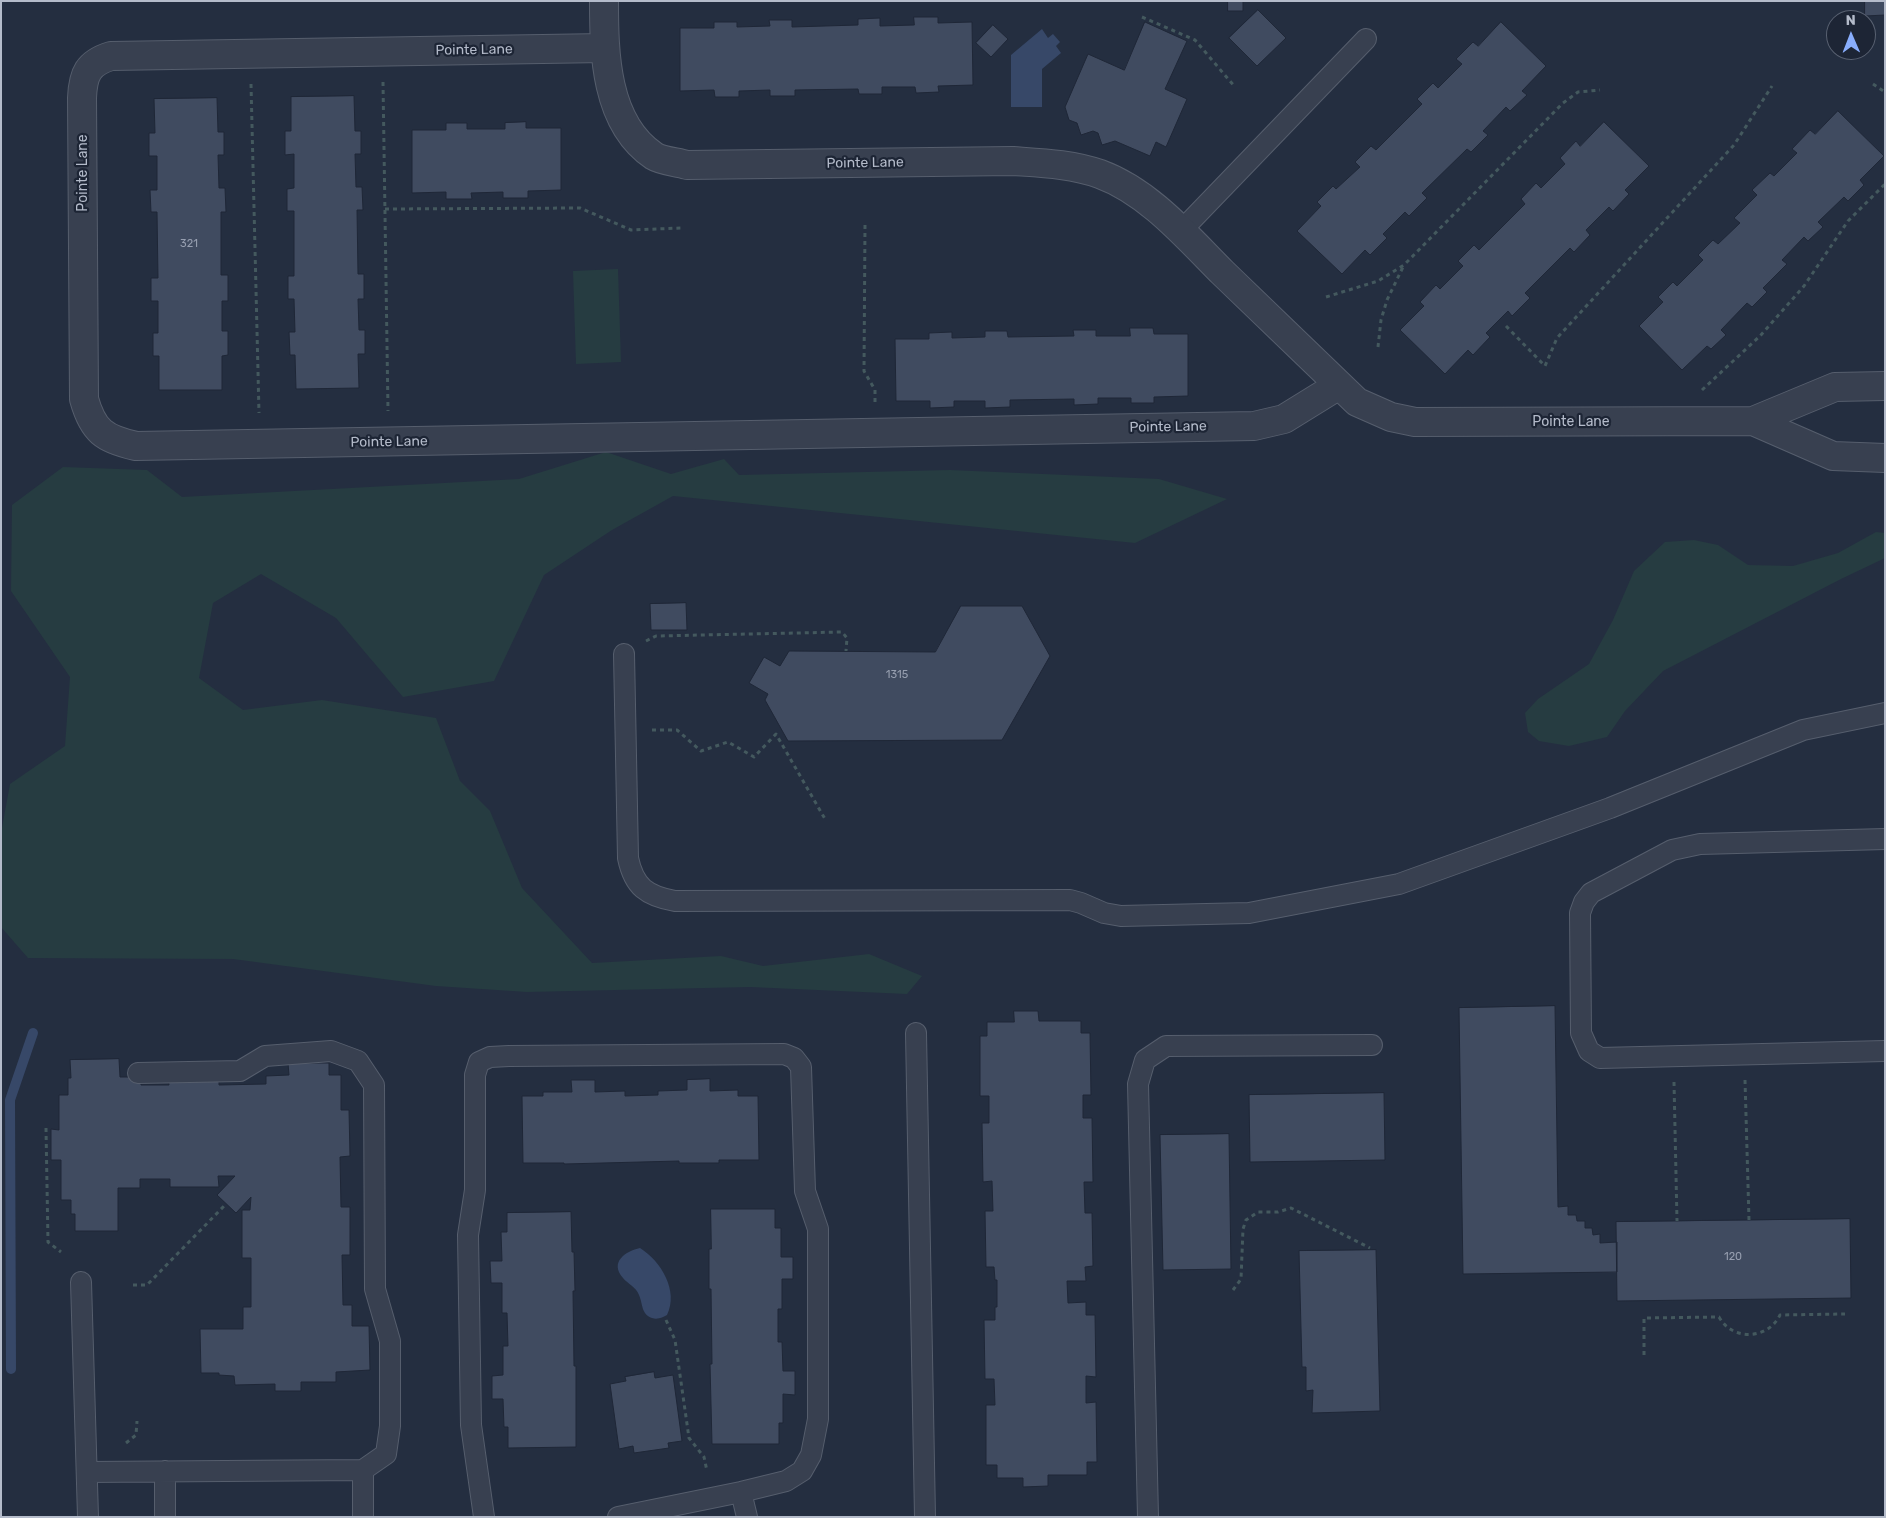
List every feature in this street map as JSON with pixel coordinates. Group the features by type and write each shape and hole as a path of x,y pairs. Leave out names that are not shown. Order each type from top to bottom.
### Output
{"street":[{"path":"604,1 604,48"},
{"name":"Pointe Lane","path":"1339,385 1284,419 1254,426 136,446 114,441 98,429 88,414 84,398 82,93 86,73 97,60 111,56 604,48 609,82 618,110 633,137 655,157 687,165 1013,161 1057,164 1099,174 1123,185 1146,200 1181,231 1357,402 1391,417 1415,422 1753,421"},
{"path":"1753,421 1835,387 1885,386"},
{"path":"1753,421 1833,456 1885,458"}],"lane":[{"path":"1181,231 1366,39"},
{"path":"624,654 628,858 631,874 641,888 656,897 675,901 1070,900 1104,913 1131,916 1250,913 1399,884 1610,808 1803,730 1885,713"},
{"path":"1885,839 1700,844 1672,850 1591,893 1584,902 1580,913 1581,1033 1589,1051 1600,1058 1885,1051"},
{"path":"916,1033 925,1517"},
{"path":"1148,1517 1138,1084 1145,1060 1166,1046 1372,1045"},
{"path":"87,1472 363,1470 386,1454 390,1426 390,1341 375,1289 374,1085 358,1061 332,1051 265,1056 240,1071 138,1073"},
{"path":"484,1517 471,1426 468,1235 475,1190 475,1075 479,1062 490,1057 784,1054 794,1058 801,1067 805,1191 818,1229 818,1419 811,1455 802,1471 786,1481 618,1517"},
{"path":"81,1282 88,1517"},
{"path":"363,1470 363,1517"},
{"path":"165,1471 165,1517"},
{"path":"741,1492 747,1517"}],"path":[{"path":"1142,17 1195,40 1236,87"},
{"path":"383,52 388,442"},
{"path":"250,54 260,444"},
{"path":"1874,84 1885,92"},
{"path":"1506,326 1545,366 1557,338 1734,145 1772,86"},
{"path":"1326,297 1378,281 1404,265 1564,103 1578,92 1600,90"},
{"path":"1668,421 1760,336 1804,286 1848,221 1885,184"},
{"path":"385,209 580,208 631,230 681,228"},
{"path":"865,225 864,371 875,390 875,433"},
{"path":"1378,347 1381,320 1387,300 1404,265"},
{"path":"624,654 656,636 842,632 847,638 846,651"},
{"path":"626,729 678,730 701,751 728,742 754,757 776,734 825,819"},
{"path":"1674,1056 1677,1221"},
{"path":"1746,1093 1749,1220"},
{"path":"46,1128 48,1242 62,1252"},
{"path":"133,1285 147,1285 226,1204"},
{"path":"1233,1290 1241,1279 1243,1229 1246,1220 1258,1212 1278,1212 1292,1208 1370,1248"},
{"path":"1644,1355 1644,1318 1719,1317 1723,1324 1733,1332 1749,1334 1764,1332 1775,1325 1780,1315 1845,1314"},
{"path":"666,1320 675,1340 689,1438 704,1456 712,1498"}],"green space":[{"path":"618,269 621,362 576,364 573,271"},
{"path":"606,452 671,474 724,459 739,475 950,470 1159,479 1227,499 1135,543 673,496 612,530 544,575 494,681 403,697 336,618 261,574 213,603 199,678 243,710 322,700 436,718 460,781 490,811 522,888 592,963 721,956 763,966 869,954 922,976 907,994 750,987 527,992 436,986 233,959 28,958 1,927 1,833 10,784 65,746 70,677 11,591 12,505 63,467 147,470 182,497 519,479"},
{"path":"1876,532 1885,533 1885,557 1883,559 1663,671 1625,711 1607,737 1569,746 1539,741 1528,732 1525,713 1538,699 1589,664 1613,620 1634,571 1665,542 1694,540 1718,545 1748,565 1793,566 1838,553"}],"water":[{"path":"1042,29 1048,38 1053,34 1060,42 1056,46 1061,53 1042,69 1042,107 1011,107 1011,55"},
{"path":"640,1248 661,1269 669,1287 671,1296 670,1306 667,1315 660,1318 652,1318 646,1314 638,1292 619,1272 618,1267 621,1258 629,1252"}],"building":[{"path":"1228,1 1243,1 1243,11 1228,11"},
{"path":"1865,1 1885,1 1885,15 1876,15 1876,10 1865,10"},
{"path":"1258,10 1286,38 1257,66 1229,38"},
{"path":"914,17 938,17 938,23 972,22 973,85 938,86 939,92 916,93 915,87 882,87 882,94 859,94 858,89 795,90 795,96 770,96 770,90 739,91 739,97 715,97 714,90 680,91 680,28 714,28 714,22 737,22 737,27 770,26 769,20 792,20 792,27 858,25 858,19 880,18 880,26 914,25"},
{"path":"1145,22 1187,41 1165,89 1187,99 1166,147 1156,142 1150,156 1115,141 1102,145 1098,133 1093,131 1081,135 1077,123 1069,120 1065,107 1088,54 1124,70"},
{"path":"1501,22 1546,66 1522,91 1527,95 1510,111 1506,107 1483,131 1488,135 1471,152 1467,149 1422,193 1427,198 1409,216 1405,212 1383,234 1387,238 1370,255 1365,250 1342,274 1297,231 1321,206 1317,202 1333,186 1336,189 1360,167 1355,162 1371,146 1376,150 1422,104 1417,99 1433,83 1438,88 1462,64 1456,59 1473,42 1478,46"},
{"path":"993,25 1008,39 991,57 976,43"},
{"path":"354,96 355,131 361,131 361,154 355,154 356,187 362,187 363,210 357,210 358,274 364,274 364,299 358,299 359,330 365,330 365,354 358,354 359,388 296,389 295,355 290,355 289,332 295,332 294,299 288,299 288,276 294,276 294,211 287,211 287,189 294,188 294,154 285,155 285,131 291,131 291,97"},
{"path":"217,98 218,132 224,132 224,155 218,155 219,188 225,188 226,212 221,212 221,275 228,275 228,301 222,301 222,331 228,331 228,355 222,356 222,390 159,390 159,356 153,356 153,333 158,333 158,301 151,301 151,278 158,278 157,212 151,212 150,190 157,190 157,156 149,156 149,133 155,133 154,99"},
{"path":"1838,111 1884,156 1860,180 1864,185 1848,201 1844,197 1818,222 1823,227 1808,241 1804,237 1782,260 1787,264 1763,288 1767,292 1752,307 1747,303 1721,330 1726,335 1711,349 1707,346 1682,370 1639,326 1663,302 1658,297 1673,282 1677,286 1703,260 1698,255 1713,240 1718,244 1740,223 1734,218 1757,195 1752,190 1770,173 1774,176 1797,153 1792,149 1810,130 1815,134"},
{"path":"526,122 526,128 561,128 561,190 528,191 528,198 503,198 503,192 471,193 472,199 446,199 446,192 412,193 412,130 446,130 446,123 467,123 467,129 505,129 505,123"},
{"path":"1604,122 1649,166 1625,190 1629,194 1613,211 1609,207 1586,230 1590,235 1574,252 1570,248 1525,293 1530,298 1512,316 1508,311 1486,333 1490,337 1473,355 1468,350 1445,374 1400,330 1424,306 1420,302 1436,285 1440,289 1463,266 1458,261 1474,245 1479,250 1525,204 1521,199 1536,183 1541,188 1565,164 1560,158 1576,141 1580,146"},
{"path":"1130,328 1153,328 1154,334 1188,334 1188,396 1154,397 1154,403 1131,403 1131,398 1098,398 1098,404 1074,405 1074,399 1010,400 1010,407 985,408 985,401 954,401 954,407 930,408 930,401 896,401 895,339 929,339 929,333 952,332 952,338 985,337 985,331 1007,331 1008,337 1074,336 1073,330 1096,330 1096,336 1130,336"},
{"path":"686,603 687,630 651,630 650,604"},
{"path":"961,606 1022,606 1050,656 1002,740 788,741 765,700 768,694 749,683 764,657 780,666 789,651 935,652"},
{"path":"1555,1006 1558,1207 1568,1206 1568,1215 1576,1215 1577,1221 1585,1221 1585,1228 1592,1228 1593,1235 1600,1234 1600,1243 1617,1242 1617,1272 1463,1274 1459,1008"},
{"path":"1014,1011 1038,1011 1039,1021 1081,1021 1081,1033 1090,1033 1091,1095 1083,1095 1083,1118 1092,1118 1093,1182 1084,1182 1085,1213 1092,1213 1093,1266 1085,1267 1086,1281 1067,1281 1068,1303 1086,1302 1086,1315 1095,1315 1096,1377 1086,1376 1086,1403 1096,1402 1097,1462 1087,1462 1087,1475 1048,1475 1048,1486 1023,1487 1023,1478 997,1478 997,1465 986,1465 986,1405 995,1405 994,1379 985,1379 984,1320 995,1320 997,1280 995,1280 994,1267 986,1267 985,1211 993,1211 992,1181 983,1182 982,1123 989,1123 989,1096 980,1096 980,1036 987,1036 987,1022 1014,1022"},
{"path":"119,1059 120,1077 141,1077 141,1085 169,1085 168,1076 219,1076 219,1085 266,1084 266,1076 289,1075 288,1063 329,1063 329,1075 341,1075 341,1110 349,1110 350,1156 340,1157 341,1207 350,1207 350,1255 342,1255 343,1305 352,1305 352,1326 369,1326 370,1370 336,1372 336,1382 301,1382 301,1391 275,1391 275,1384 235,1385 234,1376 219,1375 219,1373 201,1373 200,1329 243,1329 243,1307 251,1307 251,1258 242,1258 242,1210 250,1210 251,1197 236,1213 217,1195 235,1176 218,1176 219,1187 170,1187 170,1179 140,1179 140,1188 118,1188 118,1231 75,1231 75,1214 71,1214 71,1200 61,1200 61,1160 51,1160 51,1129 59,1130 59,1095 68,1095 68,1078 71,1078 70,1060"},
{"path":"710,1079 710,1091 738,1090 738,1096 758,1096 759,1160 719,1160 719,1163 679,1163 679,1161 564,1164 523,1163 522,1096 543,1096 543,1092 572,1092 571,1080 595,1080 595,1092 625,1091 625,1096 658,1095 658,1091 687,1090 687,1080"},
{"path":"1384,1093 1385,1160 1250,1162 1249,1095"},
{"path":"1229,1134 1231,1269 1163,1270 1160,1135"},
{"path":"711,1209 775,1209 775,1228 781,1228 781,1257 793,1257 793,1279 782,1279 782,1309 778,1309 778,1342 782,1342 783,1371 795,1371 795,1395 783,1394 783,1423 779,1423 779,1444 712,1444 711,1289 709,1289"},
{"path":"571,1212 575,1291 573,1291 574,1366 576,1366 576,1447 508,1448 508,1427 504,1427 503,1399 492,1399 492,1376 503,1375 503,1346 508,1346 507,1313 502,1313 502,1283 491,1283 490,1261 502,1261 501,1232 507,1232 507,1213"},
{"path":"1850,1219 1851,1298 1617,1301 1616,1222"},
{"path":"1376,1250 1380,1411 1312,1413 1313,1390 1306,1391 1306,1367 1302,1367 1299,1251"},
{"path":"654,1372 655,1378 673,1375 682,1441 668,1443 669,1448 634,1453 633,1446 619,1449 610,1384 626,1381 625,1377"}],"waterway":[{"path":"11,1369 10,1100 33,1033"}]}
